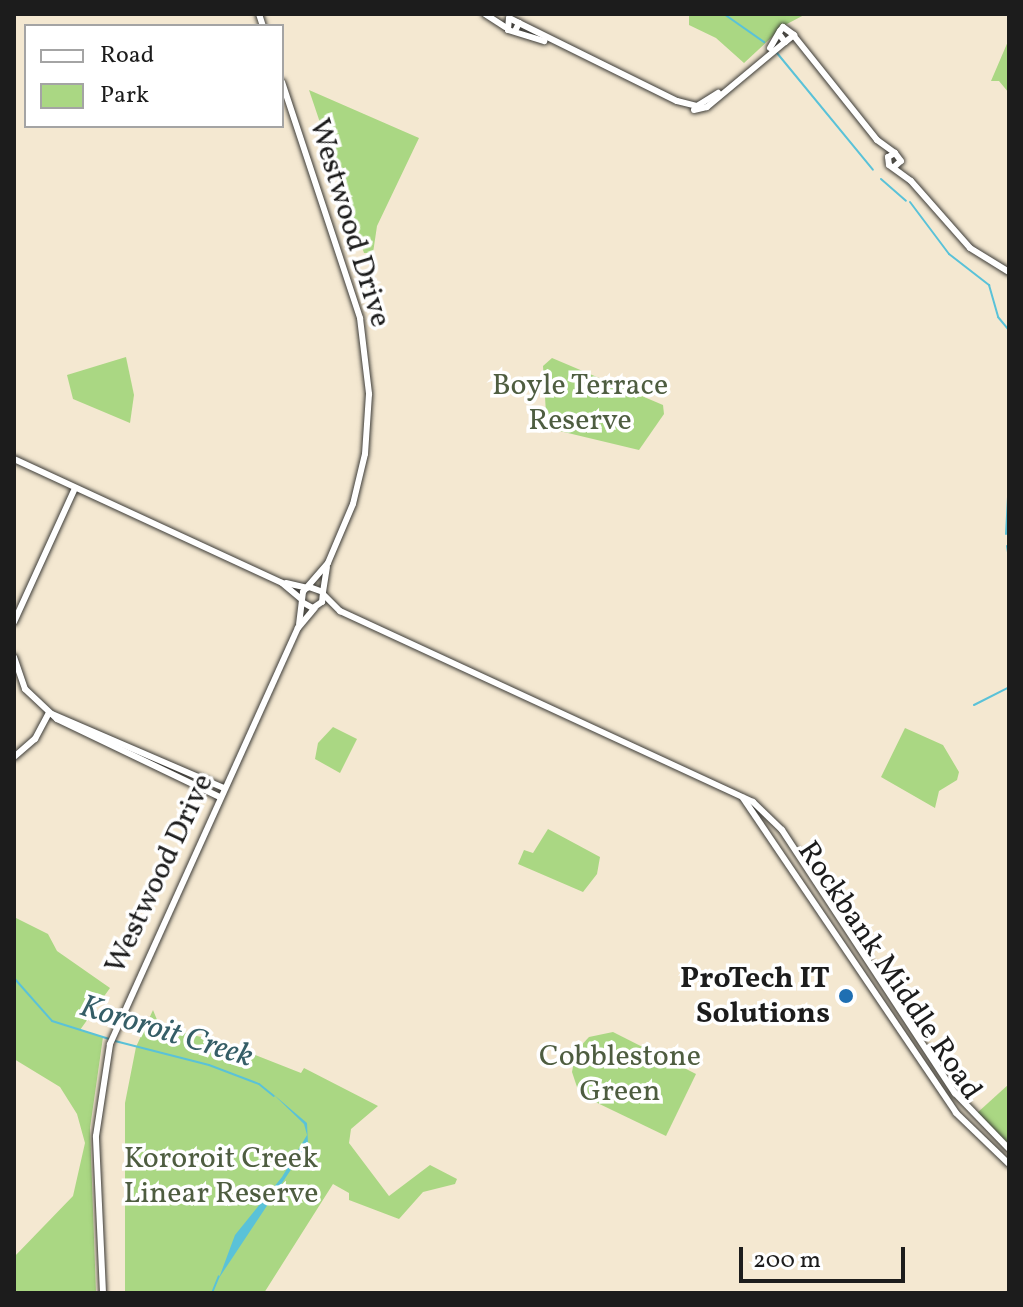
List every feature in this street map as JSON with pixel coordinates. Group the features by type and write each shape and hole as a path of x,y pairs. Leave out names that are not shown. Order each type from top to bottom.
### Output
{"street":[{"path":"487,14 519,19 554,44"},
{"path":"487,14 505,27 554,44 677,101 697,106 718,93 770,49 794,36"},
{"path":"505,27 510,17"},
{"path":"515,31 519,19"},
{"path":"770,49 779,34 788,27 803,54"},
{"path":"779,34 803,54 877,140 887,159 911,181 970,248 1009,272"},
{"name":"Westwood Drive","path":"284,88 360,318 367,369 362,467 328,563 323,594 316,608 298,628"},
{"path":"877,140 895,153 911,181"},
{"path":"887,159 895,153"},
{"path":"894,167 901,161"},
{"path":"14,459 282,583 323,594"},
{"path":"14,622 75,488"},
{"name":"Westwood Drive","path":"103,1293 96,1136 102,1073 119,1016 298,628 302,600 328,563"},
{"path":"282,583 302,600"},
{"name":"Rockbank Middle Road","path":"323,594 340,611"},
{"name":"Rockbank Middle Road","path":"302,600 316,608 340,611 741,795 782,830 966,1107 1009,1149"},
{"path":"14,657 25,689 49,713 82,734 220,797"},
{"path":"49,713 224,788"},
{"path":"14,757 35,739 49,713"},
{"name":"Rockbank Middle Road","path":"741,795 936,1083 965,1122 1009,1164"},
{"path":"881,999 891,993"},
{"path":"936,1083 945,1077"},
{"path":"965,1122 966,1107"}],"green space":[{"path":"689,14 806,14 785,25 744,63 716,38 689,25"},
{"path":"1009,39 1009,93 999,81 991,81"},
{"path":"309,90 419,138 377,226 373,253 364,253"},
{"path":"126,357 134,395 130,423 73,399 67,375"},
{"name":"Boyle Terrace Reserve","path":"552,358 663,405 664,414 639,450 547,428 543,366"},
{"path":"333,727 357,739 340,773 315,759 318,743"},
{"path":"905,728 943,745 959,772 957,780 939,791 935,808 881,777"},
{"path":"548,829 600,857 597,874 583,892 518,864 524,850 533,853"},
{"path":"14,917 48,934 57,951 110,988 80,1030 103,1037 90,1128 96,1293 14,1293 14,1257 73,1196 85,1143 77,1114 60,1087 14,1059"},
{"name":"Kororoit Creek Linear Reserve","path":"153,1010 160,1027 222,1042 301,1073 304,1068 378,1106 351,1129 349,1143 389,1196 430,1165 457,1179 455,1184 423,1192 399,1219 349,1200 349,1193 333,1184 264,1293 125,1293 125,1103 136,1047"},
{"name":"Cobblestone Green","path":"613,1032 696,1074 666,1136 587,1098 577,1087 572,1072 576,1051 589,1037"},
{"path":"1009,1084 1009,1144 977,1113"}],"water":[{"path":"273,1094 307,1123 308,1144 219,1278 235,1235 282,1177 307,1135 304,1124"}],"waterway":[{"path":"724,14 764,42"},
{"path":"777,53 873,170"},
{"path":"881,179 906,201"},
{"path":"910,202 949,254 989,285 998,317 1009,330"},
{"path":"1006,534 1009,478"},
{"path":"1007,546 1009,558"},
{"path":"974,705 1009,687"},
{"name":"Kororoit Creek","path":"14,978 52,1021 109,1039"},
{"name":"Kororoit Creek","path":"115,1041 209,1065 259,1084 274,1096"},
{"name":"Kororoit Creek","path":"212,1293 219,1276"}],"place":[{"name":"ProTech IT Solutions","path":"846,996"}]}
